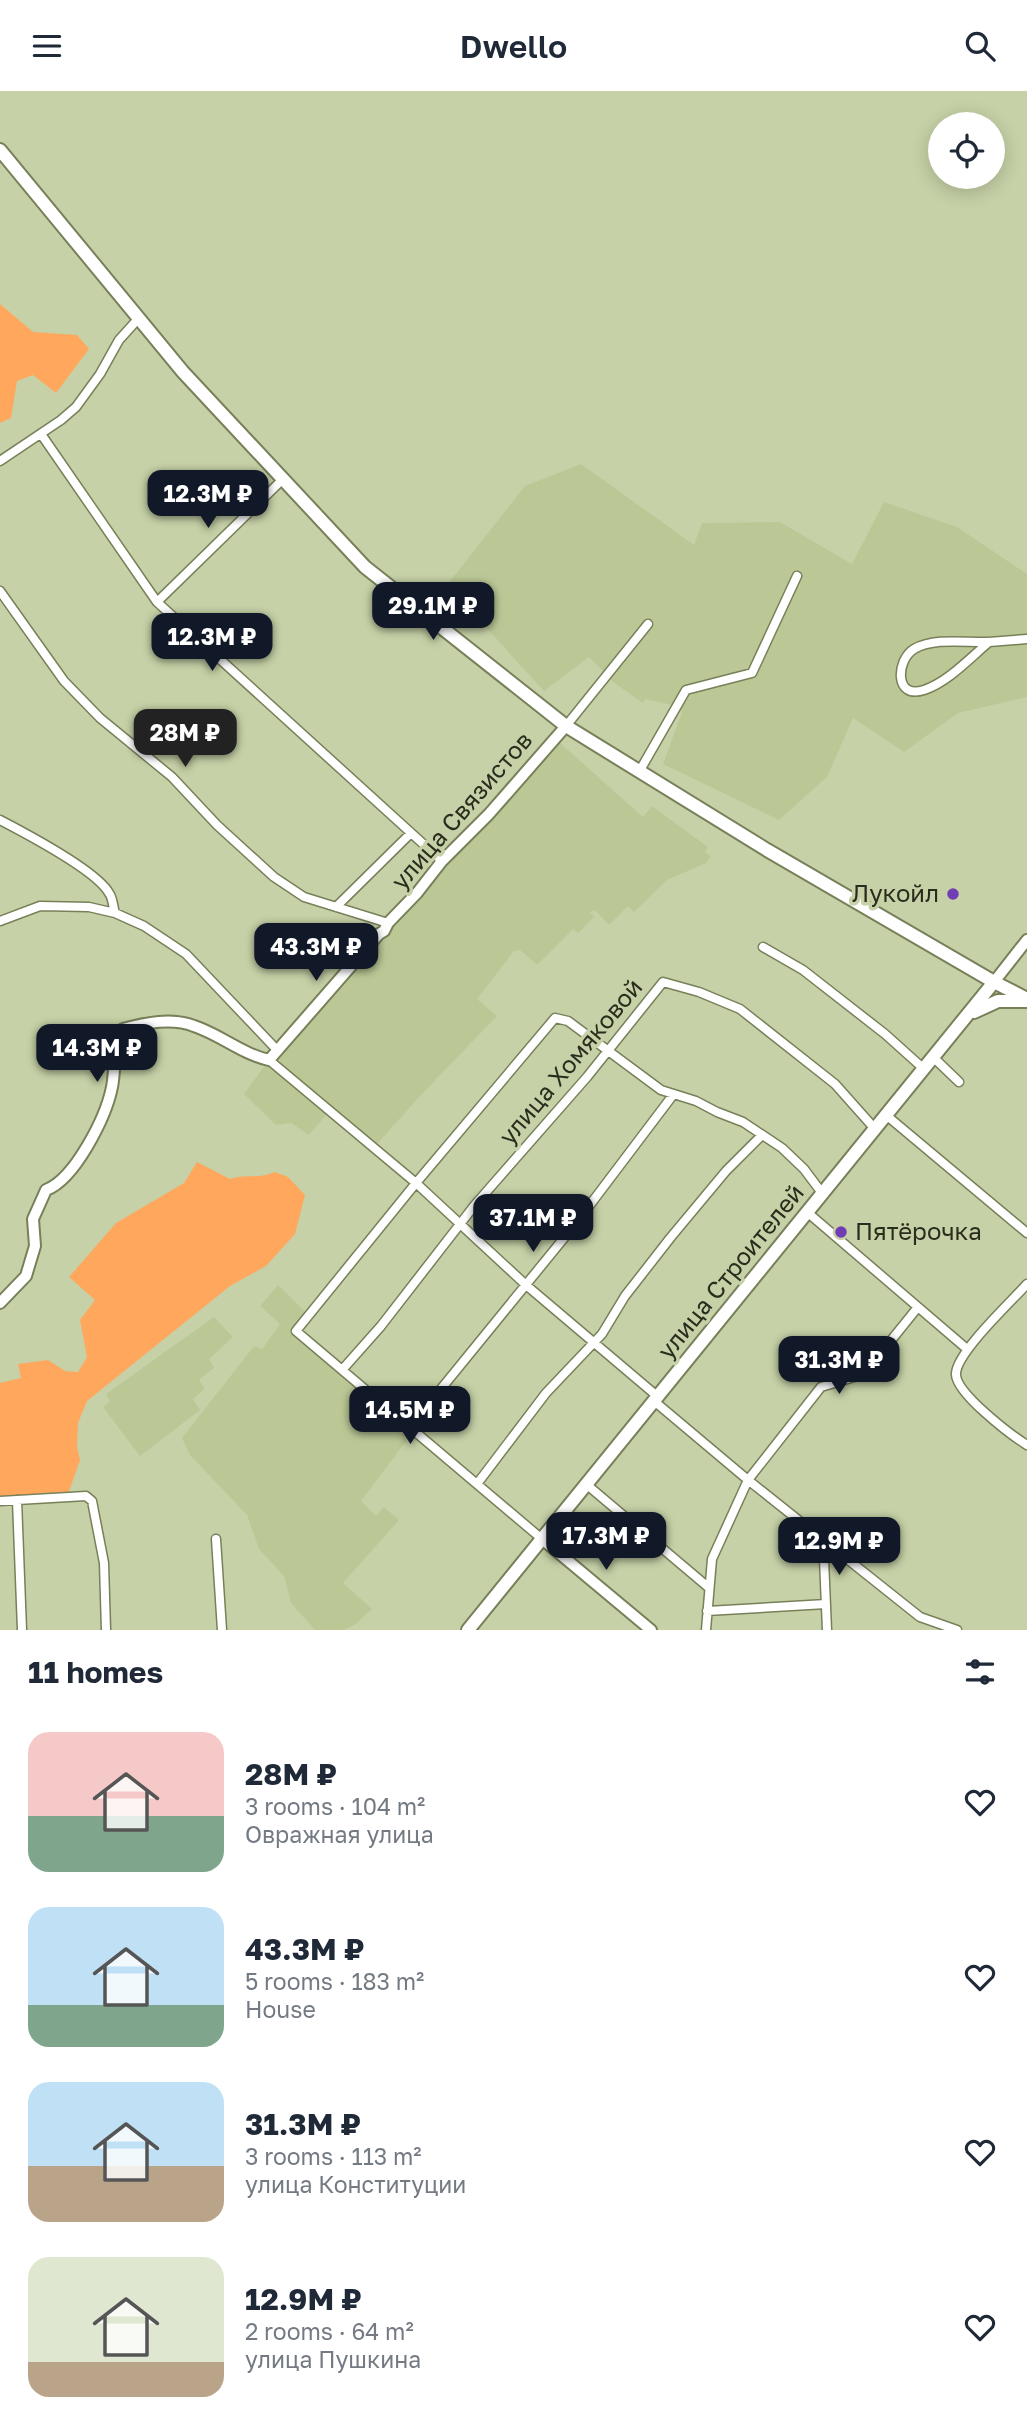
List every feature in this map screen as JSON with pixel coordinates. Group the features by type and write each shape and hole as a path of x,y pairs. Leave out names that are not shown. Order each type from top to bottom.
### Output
{"main road":[{"path":"0,150 183,372 365,567 566,726 779,857 1027,1000"},
{"name":"улица Строителей","path":"468,1630 994,982"},
{"path":"962,1021 977,1010 998,1001 1027,1000"}],"street":[{"path":"0,461 76,407 100,374 119,340 138,319"},
{"path":"40,434 157,603 442,861"},
{"path":"157,603 282,480"},
{"path":"639,772 686,690 752,673 797,576"},
{"path":"0,591 64,681 100,718 172,777 217,825 274,877 304,897 388,923"},
{"path":"566,726 648,624"},
{"path":"989,642 949,675 922,691 909,690 903,686 900,679 904,660 914,649 935,643 1027,639"},
{"name":"улица Связистов","path":"270,1061 384,931 388,923 418,893 442,861 489,814 566,726"},
{"path":"0,820 72,862 102,884 110,894 115,913"},
{"name":"улица Связистов","path":"336,907 411,833"},
{"path":"0,921 40,906 89,907 115,913 144,926 186,954 278,1051"},
{"name":"улица Строителей","path":"994,982 1027,940"},
{"path":"763,947 803,970 885,1034 924,1069"},
{"name":"улица Хомяковой","path":"342,1370 663,982 698,992 740,1009 835,1084 875,1129"},
{"path":"651,1630 296,1331 555,1017 568,1021 661,1090 696,1101 743,1122 782,1148 804,1169 822,1193"},
{"path":"0,1303 26,1276 35,1246 33,1219 46,1190 59,1185 94,1135 112,1089 116,1040 123,1029 151,1021 192,1025 251,1056 270,1061 416,1183 459,1226 748,1480 920,1617 943,1628 957,1630"},
{"path":"933,1057 959,1081"},
{"path":"410,1427 578,1222 673,1095"},
{"path":"886,1115 1027,1233"},
{"path":"477,1484 546,1393 602,1334 625,1296 671,1237 726,1171 761,1135"},
{"path":"807,1212 967,1349"},
{"path":"1027,1284 967,1349 956,1372 958,1384 1003,1429 1027,1445"},
{"path":"706,1630 712,1559 748,1480 821,1387 864,1374 918,1307"},
{"path":"586,1484 708,1587"},
{"path":"0,1501 86,1496 92,1501 104,1563 106,1630"},
{"path":"17,1500 22,1630"},
{"path":"812,1532 824,1559 827,1630"},
{"path":"216,1539 222,1630"},
{"path":"707,1611 826,1604"}],"shaded area":[{"path":"0,304 33,332 77,335 89,349 56,393 33,375 17,381 11,418 0,423"},
{"path":"581,464 694,545 702,523 780,522 852,564 884,502 957,527 1027,574 1027,697 958,713 904,752 853,718 827,777 779,820 663,764 682,712 672,705 645,699 643,703 613,682 589,657 544,691 447,585 525,486"},
{"path":"546,741 553,750 559,742 643,817 652,806 708,847 705,852 711,856 706,863 667,880 634,912 628,906 609,925 595,910 590,912 594,917 578,933 573,929 537,965 520,950 514,951 477,999 497,1016 370,1152 327,1114 309,1135 291,1123 276,1125 244,1094 279,1046"},
{"path":"197,1162 230,1179 275,1172 288,1177 305,1195 295,1234 266,1266 230,1286 87,1401 78,1423 77,1447 80,1460 68,1494 0,1497 0,1383 21,1378 18,1364 48,1360 65,1371 78,1372 87,1357 80,1320 95,1300 69,1277 116,1223 184,1183"},
{"path":"278,1285 307,1314 293,1331 413,1432 361,1501 376,1516 384,1507 399,1520 343,1583 372,1609 356,1624 344,1630 315,1630 291,1603 284,1576 259,1549 247,1515 190,1455 182,1438 254,1346 262,1349 280,1324 260,1306"},
{"path":"214,1317 233,1337 209,1359 214,1368 199,1380 205,1389 193,1399 200,1410 140,1456 103,1407 110,1402 106,1394"}],"place":[{"name":"Лукойл","path":"953,894"},
{"name":"Пятёрочка","path":"841,1232"}]}
